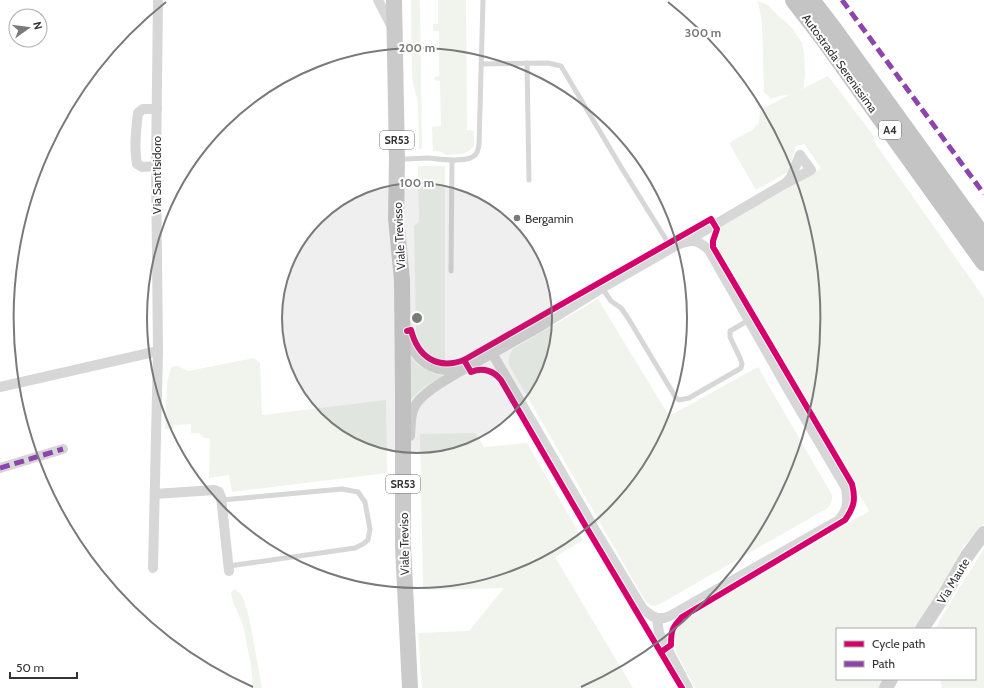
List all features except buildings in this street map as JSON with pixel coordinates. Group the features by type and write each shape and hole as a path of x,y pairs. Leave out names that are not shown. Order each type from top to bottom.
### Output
{"highway":[{"name":"Autostrada Serenissima","path":"794,0 984,262"},
{"name":"Autostrada Serenissima","path":"811,0 984,238"}],"main road":[{"name":"Viale Trevisso","path":"394,0 397,159 396,218 402,280"},
{"path":"402,0 406,159 405,228 402,280"},
{"name":"Viale Treviso","path":"402,280 403,546 410,688"}],"street":[{"name":"Via Sant'Isidoro","path":"153,568 158,351 156,166 158,0"},
{"path":"378,0 395,33"},
{"path":"399,0 399,61 403,72"},
{"path":"156,166 142,167 137,164 135,154 138,113 143,109 157,109"},
{"path":"403,546 409,495 408,448 413,409 417,402 434,388 466,368 536,329 602,288 687,241 786,183"},
{"path":"492,353 643,609 652,616 664,618 670,616 839,520 843,515 848,501 846,488 709,250 702,243 687,241"},
{"path":"402,280 405,296 408,337 418,358 437,368 446,370 466,368"},
{"path":"0,387 158,351"},
{"path":"0,468 62,449"},
{"path":"155,494 214,490 219,492 222,500 229,569"},
{"name":"Via Maute","path":"923,628 967,556 984,533"},
{"path":"657,618 659,632 688,688"}],"lane":[{"path":"396,218 400,205 401,162 406,159 426,158 452,160 467,159 476,154 479,145 482,0"},
{"path":"481,64 548,63 561,66 672,249"},
{"path":"527,64 529,180"},
{"path":"396,114 400,119 401,156 402,158 406,159"},
{"path":"451,271 452,160"},
{"path":"602,288 611,301 620,308 628,318 676,398 679,400 689,398 741,368 742,364 730,337 730,331 749,320"},
{"path":"222,500 342,489 358,492 364,502 370,529 368,540 355,548 229,569"}],"shaded area":[{"path":"411,0 420,0 422,149 419,149 418,102 412,79"},
{"path":"438,0 466,0 467,130 474,131 474,146 463,154 447,155 439,151 433,151 432,127 441,126 440,81 434,80 434,77 439,76 439,31 433,31 433,24 438,24"},
{"path":"758,1 768,5 786,22 793,29 802,43 805,73 804,87 800,90 828,76 873,135 875,143 984,298 984,524 964,546 917,628 836,628 836,680 885,680 880,688 695,688 678,656 673,642 677,626 686,618 869,511 717,251 715,244 715,235 722,226 821,168 804,144 796,146 788,172 756,190 729,143 752,130 759,123 760,110 789,95 771,99 764,92 762,23"},
{"path":"418,166 445,166 445,363 431,358 421,349 416,331 414,226 419,222"},
{"path":"598,299 669,416 758,367 832,495 831,503 826,509 656,606 646,602 509,365 509,356 513,349"},
{"path":"409,356 425,369 444,376 425,387 410,401"},
{"path":"254,358 260,363 262,415 386,400 387,473 232,492 229,475 209,478 210,438 204,438 199,433 191,433 191,424 174,425 174,429 165,429 167,383 171,367 178,366 188,371"},
{"path":"475,433 484,447 527,443 583,540 555,557 633,688 422,688 418,633 469,631 504,588 423,590 420,434"},
{"path":"984,549 984,688 942,688 940,680 976,680 976,628 936,628"},
{"path":"235,589 242,595 249,617 262,688 253,688 251,666 243,625 233,602 231,592"}],"marked path":[{"path":"842,0 984,194"},
{"path":"0,468 63,449"}],"cycle path":[{"path":"407,331 411,330 418,347 430,359 445,363 454,363 464,360 711,219 717,229 713,241 713,247 852,484 854,499 852,507 845,520 682,617 673,630 671,645 661,652"},
{"path":"464,360 471,372 480,370 492,372 501,380 682,688"}],"place":[{"name":"Bergamin","path":"517,218"}]}
